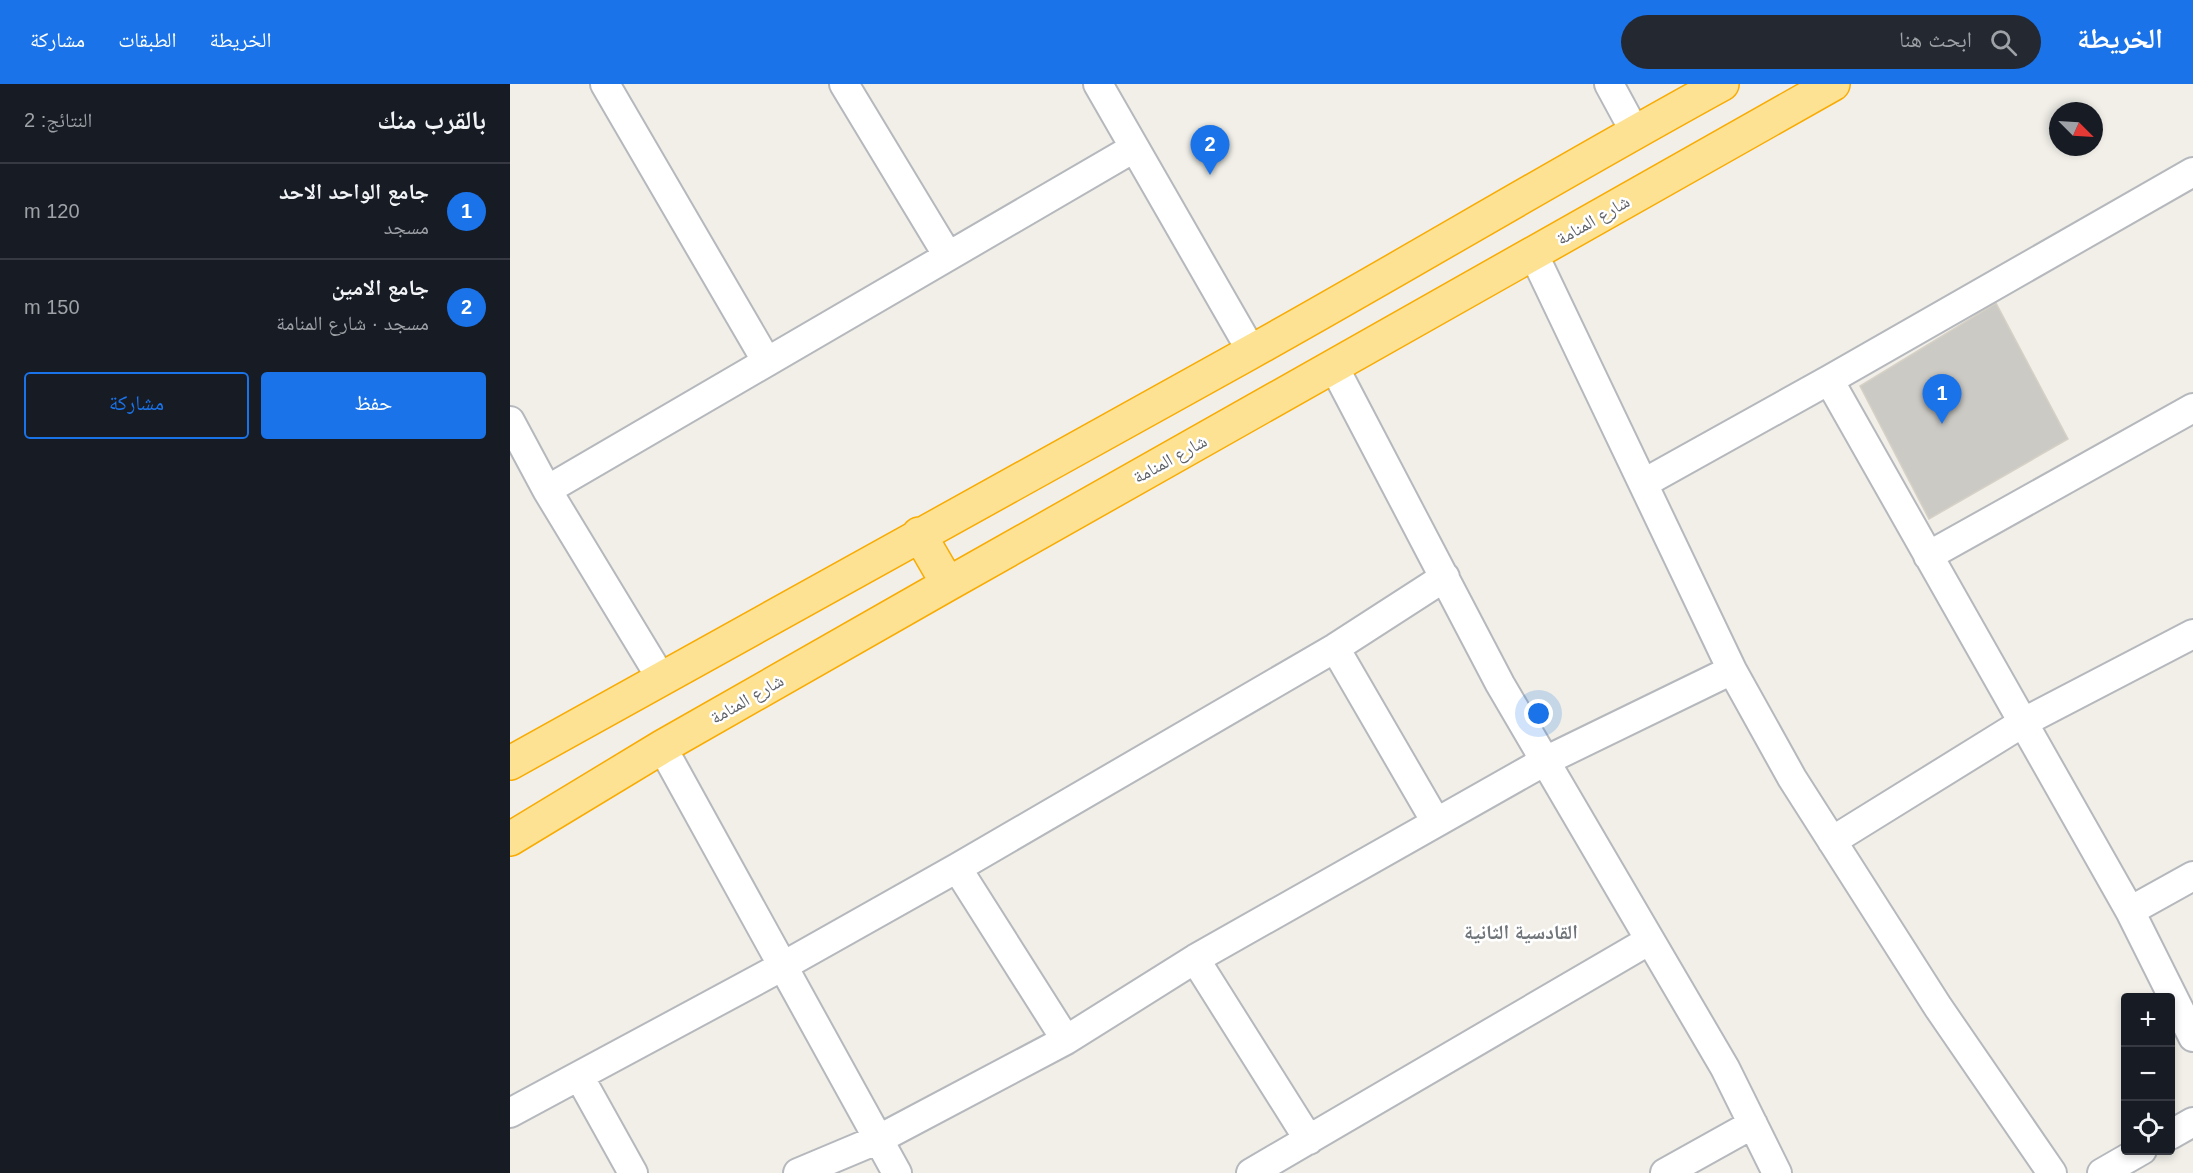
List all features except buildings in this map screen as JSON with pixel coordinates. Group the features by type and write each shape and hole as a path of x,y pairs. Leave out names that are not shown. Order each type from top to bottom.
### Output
{"highway":[{"path":"510,764 919,534 1252,352 1722,84"},
{"name":"شارع المنامة","path":"510,839 662,747 1833,84"},
{"path":"919,534 948,584"}],"street":[{"path":"605,84 767,362"},
{"path":"844,84 948,256"},
{"path":"1098,84 1252,352"},
{"path":"1609,84 1635,132"},
{"path":"548,490 1134,148"},
{"path":"1644,483 2193,172"},
{"path":"1533,254 1732,670 1792,778 1938,1007 2052,1173"},
{"path":"1334,367 1500,684 1725,1068 1777,1173"},
{"path":"1829,380 2130,911 2193,1037"},
{"path":"1928,556 2193,408"},
{"path":"510,421 548,490 661,678"},
{"path":"510,1113 783,966 957,868 1335,648 1445,577"},
{"path":"1832,841 2024,722 2193,634"},
{"path":"1335,648 1436,822"},
{"path":"798,1173 879,1139 1066,1040 1195,959 1545,761 1732,670"},
{"path":"662,747 897,1173"},
{"path":"957,868 1066,1040"},
{"path":"2130,911 2193,876"},
{"path":"1251,1173 1650,940"},
{"path":"1195,959 1308,1140"},
{"path":"579,1076 633,1173"},
{"path":"2175,1132 2193,1122"},
{"path":"1665,1173 1753,1125"},
{"path":"2102,1173 2133,1155"}],"place":[{"name":"جامع الامين","path":"1210,175"},
{"name":"جامع الواحد الاحد","path":"1942,424"}],"district":[{"name":"القادسية الثانية","path":"1521,932"}]}
